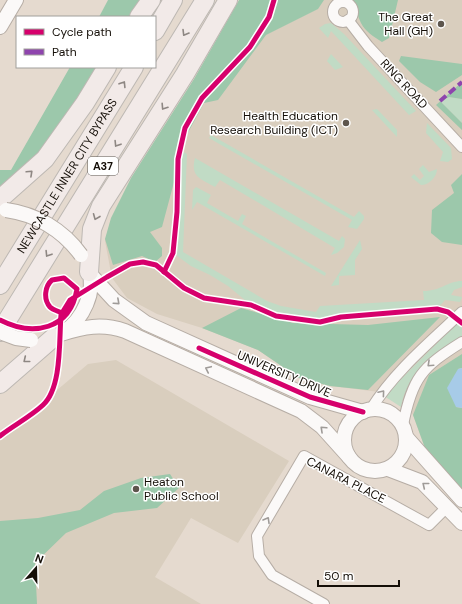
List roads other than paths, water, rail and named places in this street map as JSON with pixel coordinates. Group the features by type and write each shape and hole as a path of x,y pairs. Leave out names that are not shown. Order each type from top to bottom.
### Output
{"highway":[{"path":"140,16 151,0"},
{"path":"156,29 173,0"},
{"name":"NEWCASTLE INNER CITY BYPASS","path":"0,332 205,0"},
{"path":"90,273 92,229 99,211 117,180 186,74 228,0"},
{"path":"2,206 45,159 85,103 106,68"},
{"name":"NEWCASTLE INNER CITY BYPASS","path":"0,285 133,68"},
{"path":"0,384 57,335"}],"main road":[{"path":"0,27 16,0"},
{"name":"UNIVERSITY DRIVE","path":"2,206 26,214 62,234 80,255 90,273 118,304 146,323 310,397 367,411"},
{"path":"57,335 75,322 86,304 90,289 90,273"},
{"path":"0,332 16,338 31,340 94,326 110,327 125,331 301,411 322,427 357,465 366,470 377,471 388,469 397,462 404,453 404,431"},
{"path":"349,457 345,449 346,431 352,420 367,411 380,410 389,412 397,418 404,431 462,500"},
{"path":"388,469 422,482 462,523"}],"street":[{"name":"RING ROAD","path":"339,2 334,9 334,15 342,22 348,20 368,46 462,147"},
{"path":"367,411 400,373 462,312"},
{"path":"404,431 408,400 422,372 438,356 462,342"},
{"name":"CANARA PLACE","path":"324,604 272,574 259,556 257,536 304,456 430,525 447,507"}],"water":[{"path":"462,368 462,408 456,407 447,388 458,369"}],"place":[{"name":"The Great Hall (GH)","path":"441,24"},
{"name":"Health Education Research Building (ICT)","path":"346,123"},
{"name":"Heaton Public School","path":"136,489"}]}
